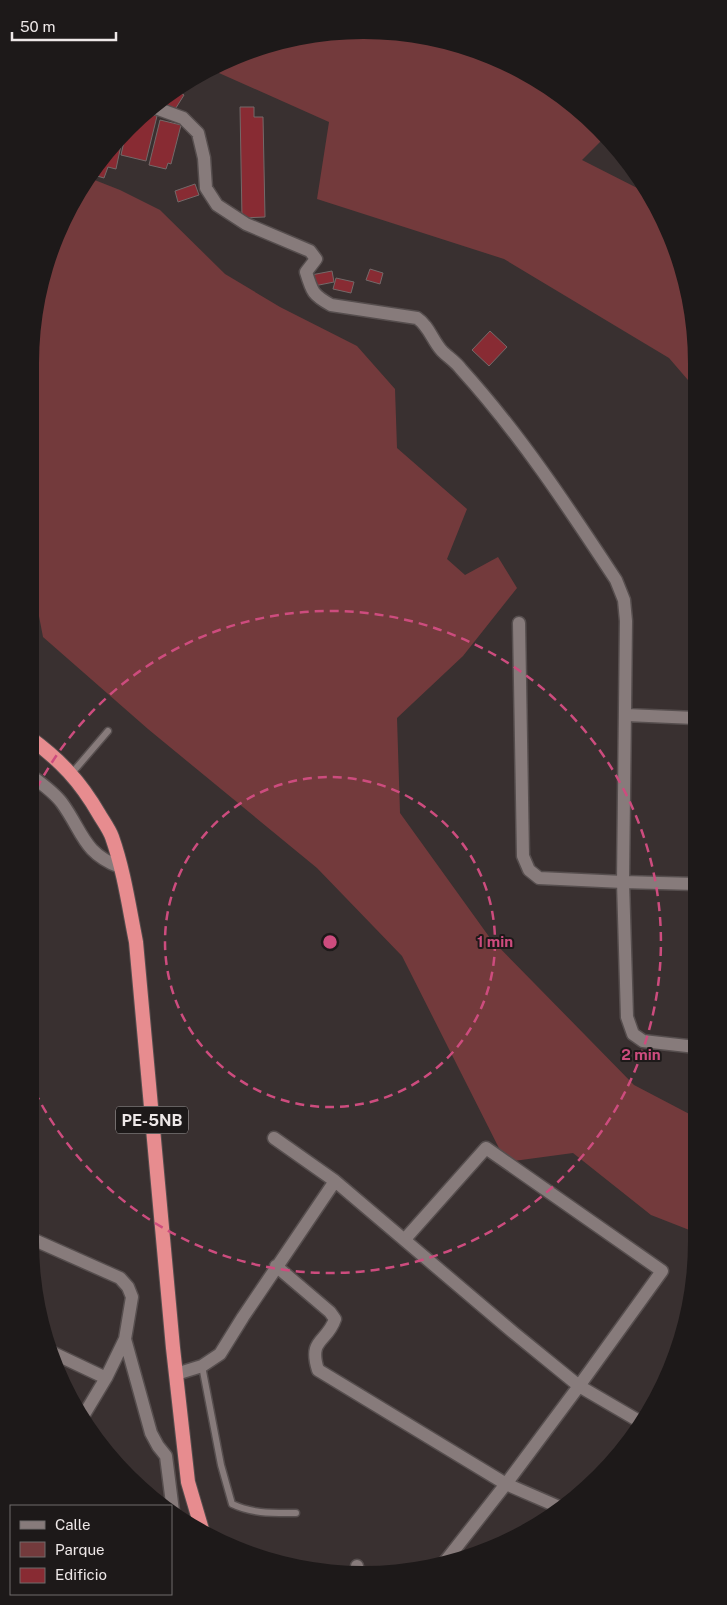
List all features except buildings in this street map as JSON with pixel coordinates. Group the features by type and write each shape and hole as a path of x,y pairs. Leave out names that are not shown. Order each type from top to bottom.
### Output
{"highway":[{"name":"PE-5NB","path":"39,745 72,774 90,797 112,836 136,942 176,1374 188,1482 200,1522"}],"street":[{"path":"161,110 183,118 198,133 204,158 206,188 217,205 246,224 310,250 316,259 306,272 311,290 320,299 331,305 417,318 423,322 441,350 460,367 525,446 616,580 624,600 626,714 623,882 627,1017 633,1034 642,1041 688,1046"},
{"path":"519,623 524,856 529,870 539,878 688,884"},
{"path":"626,714 688,718"},
{"path":"39,781 62,802 95,854 106,862 120,866"},
{"path":"274,1138 335,1181 579,1386 636,1419"},
{"path":"405,1239 486,1148 662,1271 506,1484 451,1554"},
{"path":"176,1374 202,1366 220,1354 276,1266 335,1181"},
{"path":"39,1242 120,1278 128,1287 132,1296 125,1339 106,1378 86,1411"},
{"path":"276,1266 330,1312 335,1319 333,1326 316,1346 315,1360 318,1370 506,1484 554,1505"},
{"path":"125,1339 151,1433 166,1456 172,1504"},
{"path":"59,1356 106,1378"}],"lane":[{"path":"72,774 108,731"},
{"path":"202,1366 221,1465 232,1504 245,1510 260,1513 296,1513"}],"green space":[{"path":"342,39 385,39 427,45 468,56 507,72 544,93 578,119 600,142 582,160 637,188 655,220 671,259 682,300 688,342 688,380 669,358 504,259 317,199 329,122 219,73 259,56 300,45"},
{"path":"95,180 160,210 225,274 280,307 357,346 395,389 397,448 467,509 447,559 465,575 498,557 517,588 463,656 397,718 400,813 490,938 634,1085 688,1113 688,1229 651,1215 573,1153 506,1162 402,956 317,868 148,729 43,637 39,616 39,342 45,300 56,259 72,220"}]}
